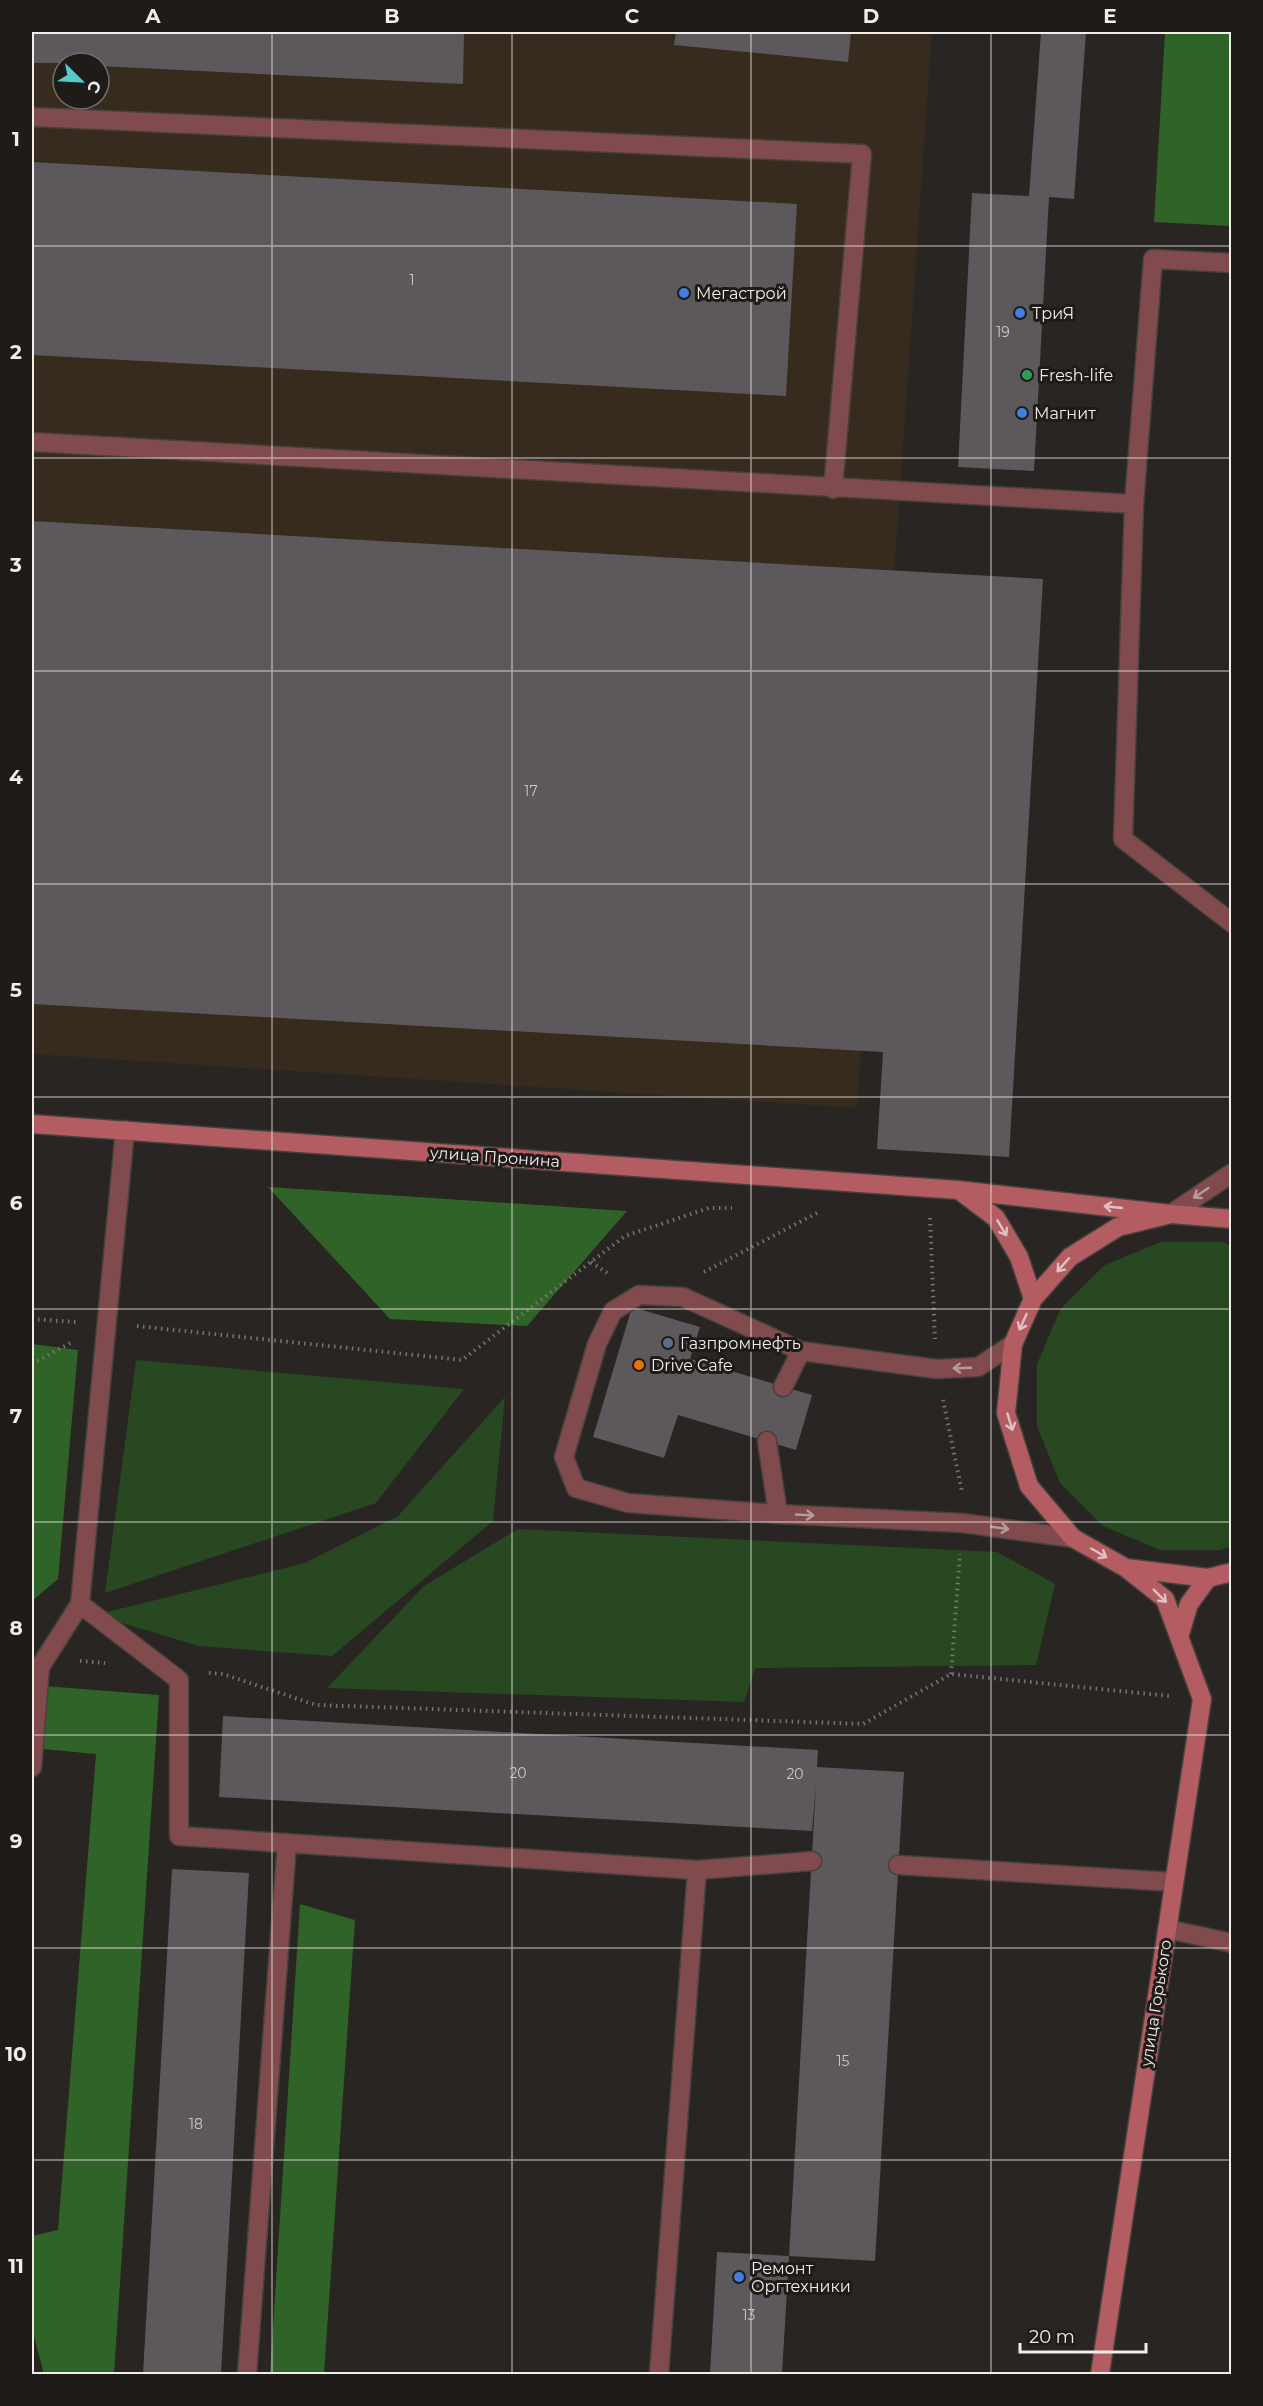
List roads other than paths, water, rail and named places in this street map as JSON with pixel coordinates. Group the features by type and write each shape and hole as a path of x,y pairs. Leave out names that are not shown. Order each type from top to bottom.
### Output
{"main road":[{"name":"улица Пронина","path":"32,1124 933,1188 1171,1214"},
{"path":"958,1190 996,1218 1019,1257 1033,1299"},
{"path":"1232,1219 1171,1214 1118,1227 1070,1257 1033,1299 1013,1344 1006,1413 1029,1486 1073,1538 1126,1568 1208,1578 1232,1572"},
{"name":"улица Горького","path":"1100,2374 1202,1699 1180,1634 1165,1599 1126,1568"},
{"path":"1180,1634 1189,1604 1208,1578"}],"street":[{"path":"32,117 862,154 832,489"},
{"path":"1232,263 1153,259 1134,504 1123,839 1232,923"},
{"path":"32,442 832,489 1134,504"},
{"path":"32,1767 40,1667 80,1604 125,1130"},
{"path":"1171,1214 1232,1173"},
{"path":"1013,1344 978,1367 936,1369 801,1351 683,1297 639,1295 613,1311 597,1344 564,1457 576,1488 628,1503 778,1514 962,1523 1073,1538"},
{"path":"783,1386 801,1351"},
{"path":"767,1441 778,1514"},
{"path":"80,1604 179,1680 179,1836 698,1870 812,1861"},
{"path":"248,2374 286,1843"},
{"path":"898,1865 1174,1882"},
{"path":"659,2374 698,1870"},
{"path":"1167,1929 1232,1943"}],"place":[{"name":"Мегастрой","path":"684,293"},
{"name":"ТриЯ","path":"1020,313"},
{"name":"Fresh-life","path":"1027,375"},
{"name":"Магнит","path":"1022,413"},
{"name":"Газпромнефть","path":"668,1343"},
{"name":"Drive Cafe","path":"639,1365"},
{"name":"Ремонт Оргтехники","path":"739,2277"}]}
